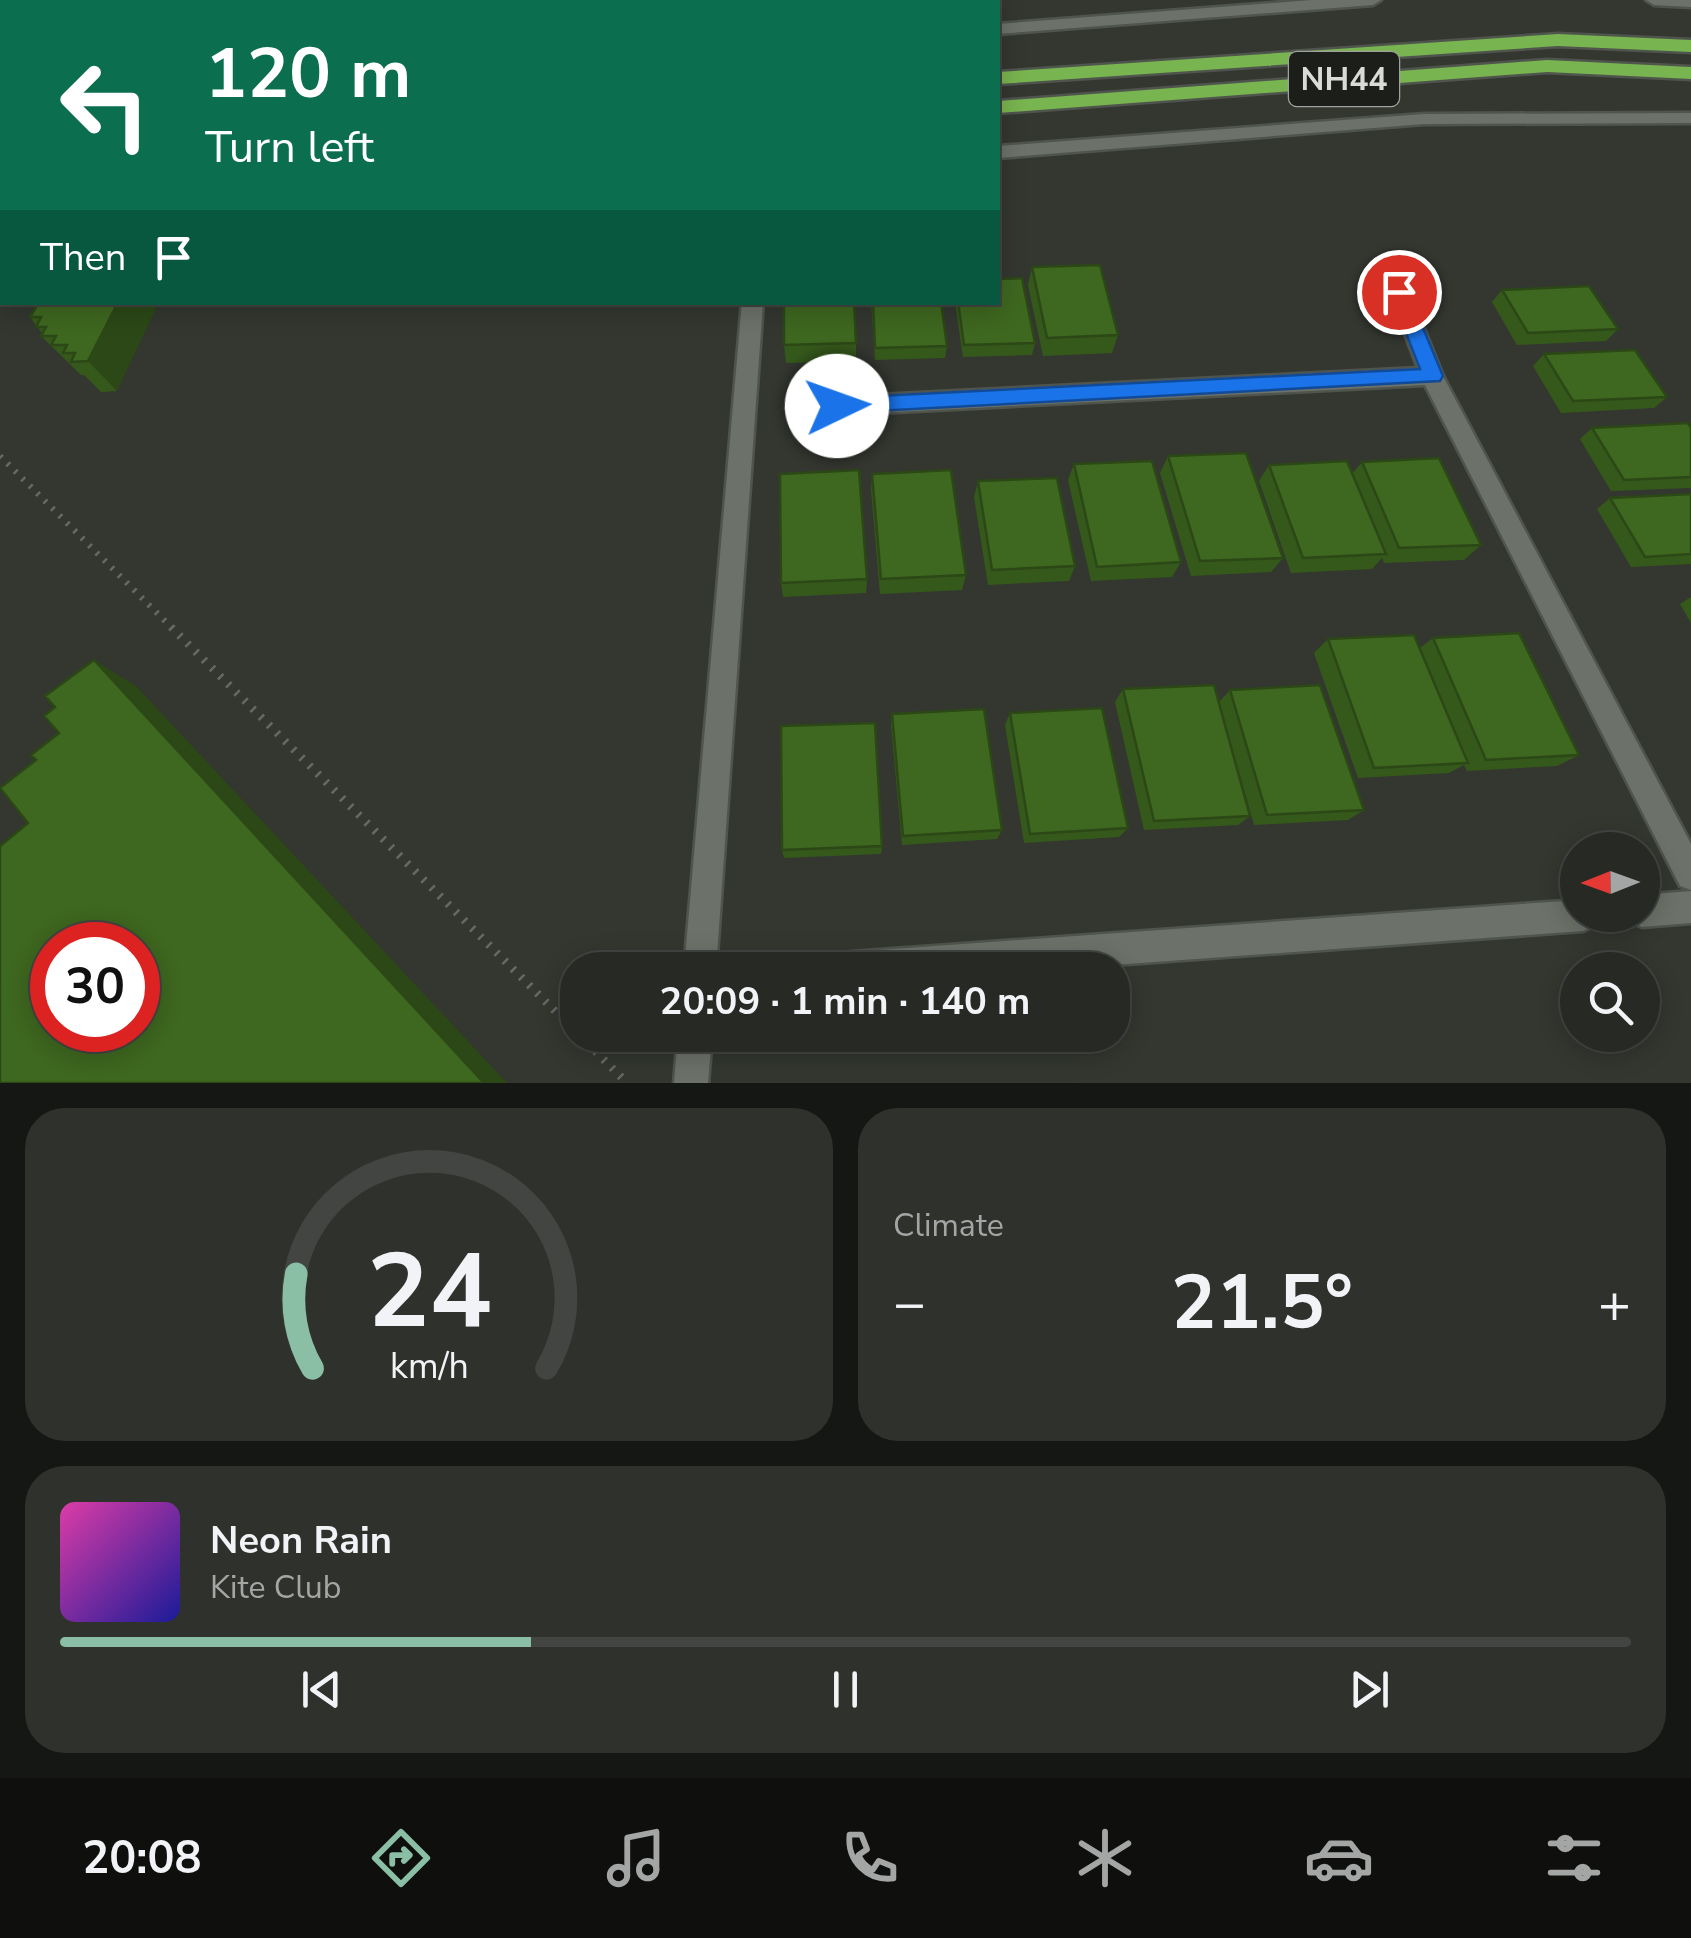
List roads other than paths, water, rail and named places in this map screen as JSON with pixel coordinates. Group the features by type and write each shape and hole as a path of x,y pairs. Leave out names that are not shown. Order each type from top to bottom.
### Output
{"highway":[{"name":"NH44","path":"1000,78 1558,40 1691,46"},
{"name":"NH44","path":"1000,107 1547,66 1691,73"}],"street":[{"path":"1000,29 1373,0"},
{"path":"1654,0 1691,2"},
{"path":"1000,152 1424,119 1691,118"},
{"path":"1399,292 1432,376 1691,875"},
{"path":"701,952 754,305"},
{"path":"797,408 1432,376"},
{"path":"1660,910 1691,907"},
{"path":"1072,952 1560,917"},
{"path":"690,1083 693,1052"}]}
